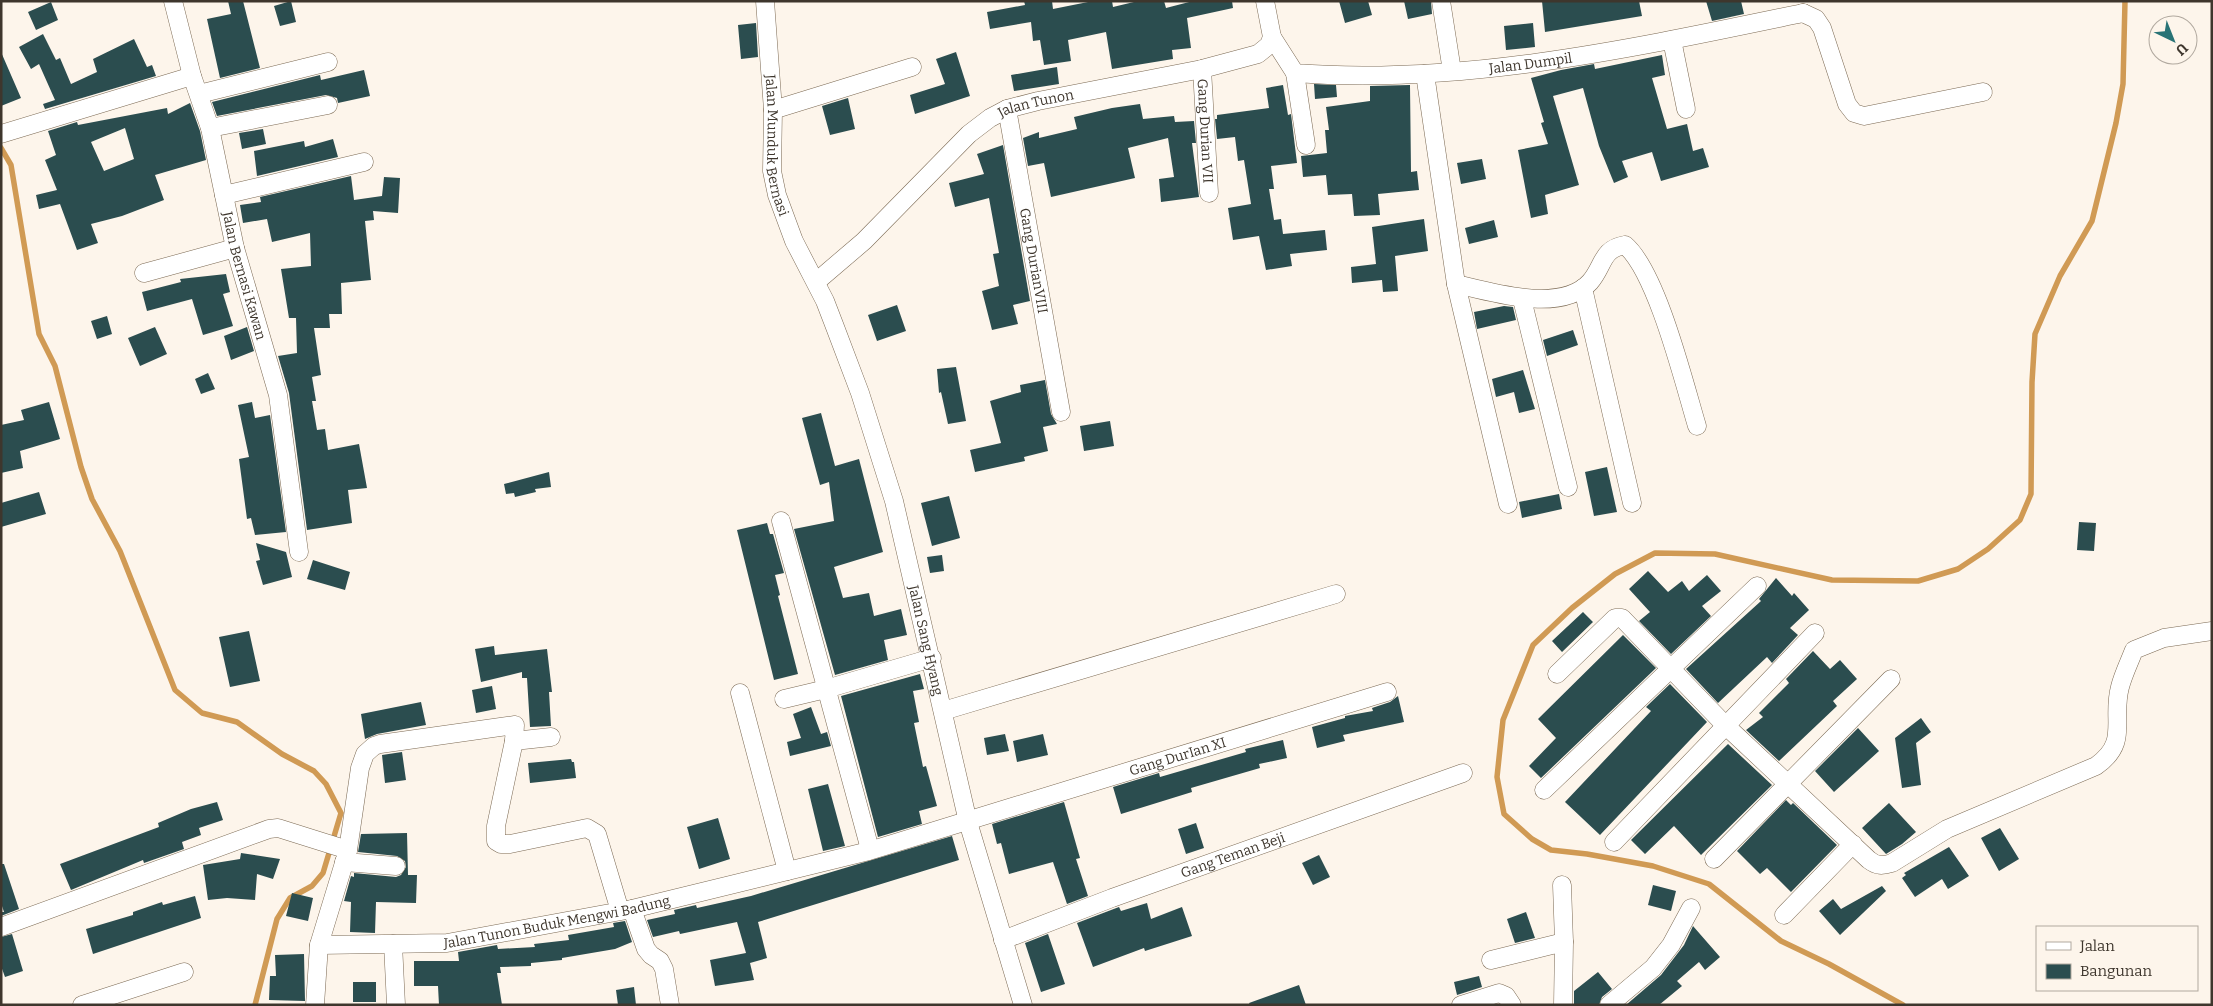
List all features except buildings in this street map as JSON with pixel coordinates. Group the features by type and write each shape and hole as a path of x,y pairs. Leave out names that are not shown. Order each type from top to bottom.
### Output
{"street":[{"name":"Jalan Bernasi Kawan","path":"173,1 192,76 210,128 235,248 278,395 299,552"},
{"name":"Jalan Munduk Bernasi","path":"765,1 773,110 772,170 777,195 794,241 816,282"},
{"path":"1265,1 1272,37 1295,73 1306,145"},
{"path":"1440,1 1452,71"},
{"path":"1802,7 1816,19 1822,28 1847,104 1854,113 1864,116 1983,92"},
{"name":"Jalan Dumpil","path":"1295,73 1425,74 1632,48 1672,40 1802,7"},
{"name":"Jalan Tunon","path":"816,282 864,241 969,134 990,118 1007,109 1038,101 1202,69 1258,54 1269,45 1272,37"},
{"path":"1672,40 1686,109"},
{"path":"198,94 328,62"},
{"path":"773,110 912,67"},
{"name":"Gang Durian VII","path":"1202,69 1209,194"},
{"path":"1425,74 1456,284 1508,504"},
{"path":"1,134 46,122 192,76"},
{"path":"210,128 328,105"},
{"name":"Gang DurianVIII","path":"1007,109 1061,412"},
{"path":"224,194 364,162"},
{"path":"1456,284 1522,299 1560,297 1583,288 1590,282 1608,252 1614,247 1625,245 1633,251 1646,271 1675,353 1697,426"},
{"path":"144,273 235,248"},
{"name":"Jalan Sang Hyang","path":"816,282 860,393 894,500 932,658 968,822 1023,1005"},
{"path":"1583,288 1632,503"},
{"path":"1522,299 1568,487"},
{"path":"781,520 868,842"},
{"path":"1544,790 1668,668 1756,586"},
{"path":"943,711 1336,594"},
{"path":"1557,674 1619,616 1725,725 1877,865 1892,863 1947,829 2096,766 2113,750 2118,731 2119,688 2134,650 2164,638 2212,630"},
{"path":"1614,842 1815,633"},
{"path":"784,699 826,689 932,658"},
{"path":"1714,859 1786,783 1891,678"},
{"name":"Gang DurIan XI","path":"968,822 1387,692"},
{"path":"740,693 787,871"},
{"path":"315,1005 318,945 344,853 364,754 380,744 515,725 514,741 496,826 496,841 501,844 510,844 587,828 592,830 599,840 626,910 646,949 651,956 660,961 664,969 670,1005"},
{"path":"514,741 551,737"},
{"name":"Gang Teman Beji","path":"1003,940 1112,898 1463,773"},
{"name":"Jalan Tunon Buduk Mengwi Badung","path":"318,945 446,943 584,920 869,851 968,822"},
{"path":"1,927 261,831 278,828 344,853 396,866"},
{"path":"1784,915 1853,844"},
{"path":"1562,885 1564,942 1563,1005"},
{"path":"1609,1005 1653,968 1671,945 1691,908"},
{"path":"1491,960 1564,942"},
{"path":"393,944 396,1005"},
{"path":"82,1005 184,972"},
{"path":"1461,1005 1499,993 1506,996 1512,1005"}],"waterway":[{"path":"1903,1005 1829,964 1781,941 1709,884 1653,866 1587,854 1551,850 1532,839 1504,814 1497,777 1503,720 1533,645 1572,608 1615,574 1655,553 1715,554 1832,580 1918,581 1958,569 1988,549 2020,520 2031,494 2032,382 2035,334 2060,276 2092,221 2116,123 2123,84 2125,1"},
{"path":"1,148 11,165 39,334 55,366 81,467 92,499 120,551 175,690 202,713 237,722 282,754 314,771 326,784 341,813 323,873 312,886 290,898 277,919 255,1005"}]}
